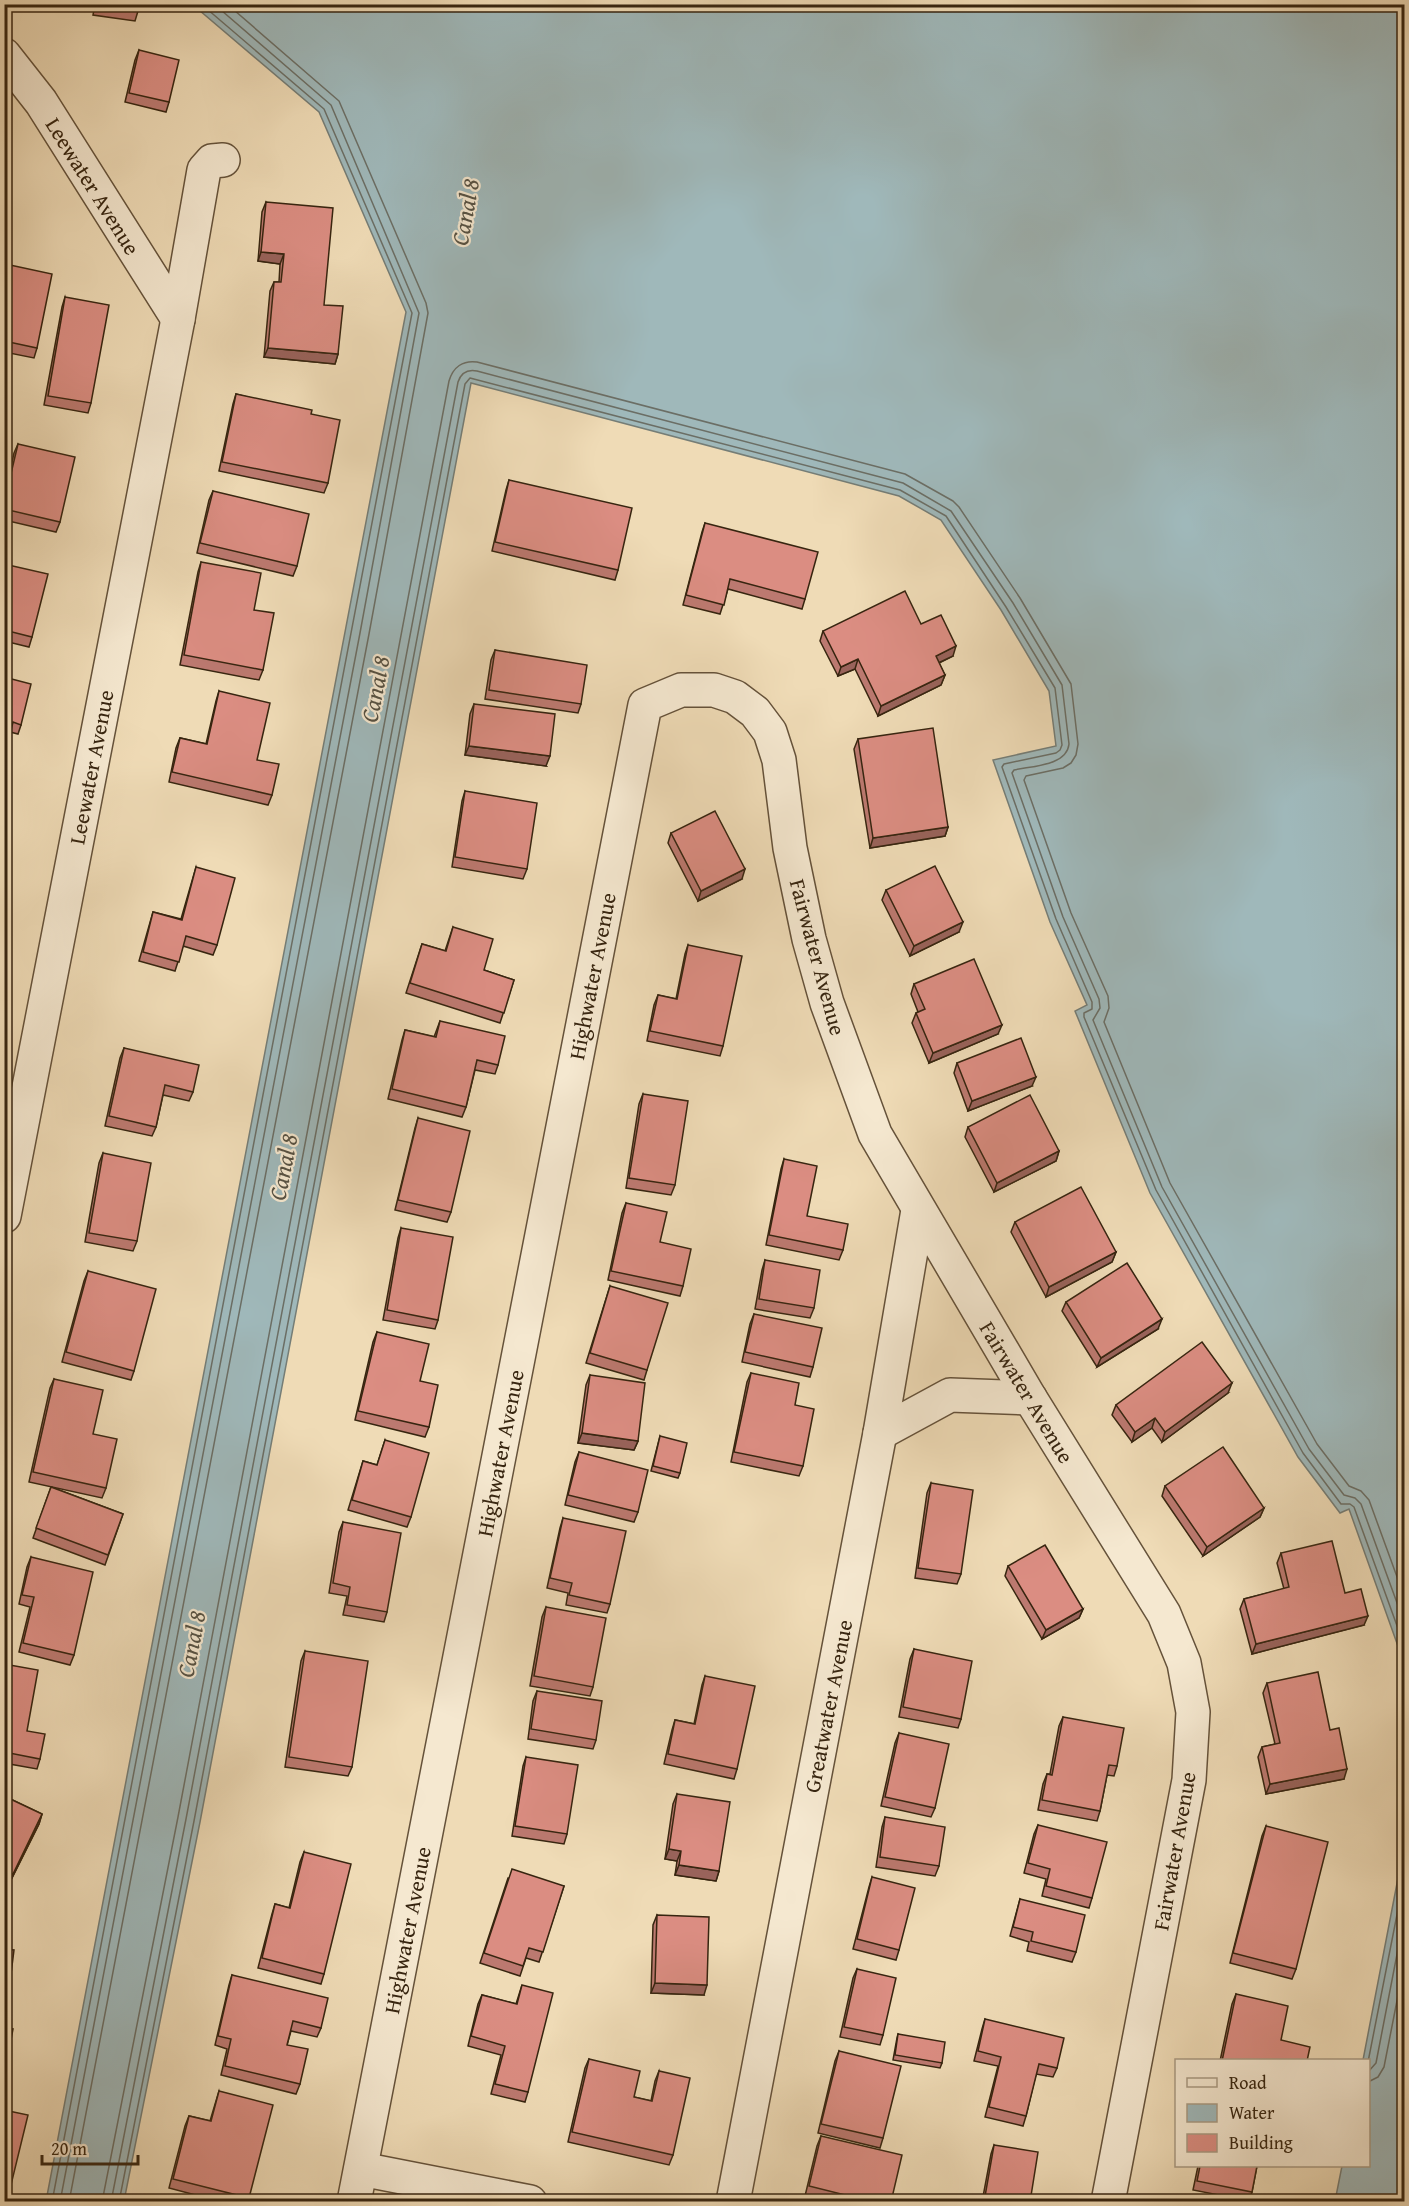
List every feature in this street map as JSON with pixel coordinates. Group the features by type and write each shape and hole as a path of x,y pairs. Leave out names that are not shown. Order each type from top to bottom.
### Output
{"street":[{"name":"Leewater Avenue","path":"4,55 41,102 178,319"},
{"name":"Leewater Avenue","path":"5,1208 178,319 204,170 212,161 223,159"},
{"name":"Fairwater Avenue","path":"645,705 681,690 714,690 735,697 755,712 770,732 779,760 790,848 809,939 827,1003 875,1134 1030,1398 1164,1614 1184,1663 1193,1712 1189,1780 1108,2202"},
{"name":"Highwater Avenue","path":"354,2202 645,705"},
{"name":"Greatwater Avenue","path":"732,2202 880,1433 918,1210"},
{"path":"880,1433 950,1395 1030,1398"},
{"path":"361,2169 530,2202"}],"water":[{"name":"Canal 8","path":"200,5 1404,5 1404,1663 1349,1509 1340,1513 1298,1457 1150,1193 1075,1011 1087,1005 1050,922 993,760 1056,746 1049,691 1001,610 941,520 899,496 471,383 200,1822 124,2201 46,2201 406,312 319,112 199,10"},
{"path":"1404,1847 1404,2201 1335,2201 1342,2167 1370,2167 1370,2059 1363,2059"}],"building":[{"path":"97,4 139,4 138,11"},
{"path":"139,50 179,60 169,102 129,93"},
{"path":"266,202 333,208 324,305 343,306 338,354 268,348 274,282 281,282 284,254 261,252"},
{"path":"10,265 52,274 37,348 4,341 4,291"},
{"path":"65,297 109,305 91,403 48,396"},
{"path":"236,394 312,410 311,414 340,420 328,483 222,462"},
{"path":"18,444 75,457 60,522 4,509"},
{"path":"509,480 632,508 618,570 495,542"},
{"path":"213,491 309,514 297,566 200,543"},
{"path":"705,523 818,552 805,599 730,579 724,605 686,595"},
{"path":"201,562 261,573 254,610 274,613 263,670 184,655"},
{"path":"4,564 48,574 32,637 4,630"},
{"path":"905,591 921,624 941,615 956,646 936,656 945,675 881,706 858,659 841,667 823,631"},
{"path":"495,650 587,665 581,704 489,690"},
{"path":"4,677 31,684 21,725 13,722 7,747 4,746"},
{"path":"219,691 270,703 257,760 279,764 272,795 172,772 180,738 207,744"},
{"path":"474,704 555,714 550,756 469,746"},
{"path":"933,728 948,827 873,838 858,739"},
{"path":"465,791 537,803 527,869 455,857"},
{"path":"4,794 9,795 4,820"},
{"path":"715,811 745,869 701,891 671,833"},
{"path":"935,866 963,922 914,946 886,890"},
{"path":"196,867 235,878 217,945 186,936 179,962 143,952 153,912 182,920"},
{"path":"453,927 493,939 484,970 514,980 504,1013 410,983 422,944 446,951"},
{"path":"688,945 742,956 723,1046 650,1031 658,995 677,999"},
{"path":"974,959 1002,1025 933,1053 916,1013 925,1009 914,984"},
{"path":"440,1021 505,1036 498,1065 477,1060 466,1107 392,1089 405,1030 436,1037"},
{"path":"1021,1038 1036,1077 972,1101 957,1063"},
{"path":"124,1048 199,1065 193,1092 165,1085 156,1127 109,1116"},
{"path":"643,1094 688,1101 675,1185 629,1178"},
{"path":"1030,1095 1059,1151 997,1183 968,1127"},
{"path":"418,1118 470,1131 451,1212 398,1200"},
{"path":"103,1153 151,1163 137,1241 89,1233"},
{"path":"784,1159 817,1166 807,1216 848,1224 843,1250 769,1235"},
{"path":"1081,1187 1116,1252 1049,1287 1015,1222"},
{"path":"626,1203 667,1212 660,1242 691,1249 683,1286 611,1271"},
{"path":"401,1228 453,1237 438,1320 387,1310"},
{"path":"765,1260 820,1270 814,1308 759,1299"},
{"path":"1127,1263 1162,1319 1101,1358 1066,1302"},
{"path":"88,1271 156,1289 134,1371 66,1352"},
{"path":"610,1286 668,1303 647,1370 590,1353"},
{"path":"754,1314 822,1328 813,1367 745,1352"},
{"path":"377,1332 429,1344 420,1381 438,1385 429,1427 358,1411"},
{"path":"1202,1342 1232,1383 1165,1432 1155,1418 1135,1432 1116,1405"},
{"path":"751,1373 799,1383 795,1405 814,1409 803,1466 734,1452"},
{"path":"590,1375 645,1383 638,1441 582,1433"},
{"path":"54,1379 103,1390 93,1434 117,1439 106,1488 33,1472"},
{"path":"660,1436 687,1443 680,1473 653,1466"},
{"path":"385,1440 429,1453 411,1517 352,1500 363,1461 377,1465"},
{"path":"1223,1447 1264,1508 1207,1547 1165,1486"},
{"path":"579,1452 648,1470 638,1512 568,1495"},
{"path":"931,1483 973,1490 961,1574 918,1568"},
{"path":"51,1487 123,1514 108,1555 36,1528"},
{"path":"563,1518 626,1531 610,1604 569,1595 572,1583 550,1578"},
{"path":"343,1522 401,1533 387,1612 347,1605 350,1587 333,1583"},
{"path":"1332,1541 1345,1593 1361,1589 1368,1616 1256,1644 1244,1599 1289,1587 1281,1553"},
{"path":"1045,1545 1083,1609 1046,1630 1008,1566"},
{"path":"31,1557 93,1572 74,1655 23,1643 34,1597 22,1595"},
{"path":"546,1607 606,1618 593,1687 534,1676"},
{"path":"914,1649 972,1661 961,1719 903,1707"},
{"path":"305,1651 368,1661 352,1767 289,1757"},
{"path":"4,1664 38,1670 27,1731 45,1734 40,1759 4,1752"},
{"path":"1318,1672 1330,1730 1339,1728 1347,1769 1270,1784 1262,1747 1280,1743 1267,1683"},
{"path":"705,1676 755,1686 737,1769 668,1754 675,1720 695,1724"},
{"path":"537,1691 602,1701 596,1740 531,1729"},
{"path":"1063,1717 1124,1728 1117,1766 1109,1765 1100,1811 1042,1800 1047,1774 1052,1775"},
{"path":"899,1733 949,1744 935,1808 885,1797"},
{"path":"526,1757 578,1765 567,1834 515,1826"},
{"path":"677,1794 730,1802 719,1871 679,1865 681,1851 669,1849"},
{"path":"4,1796 42,1814 13,1874 4,1870"},
{"path":"885,1817 945,1827 939,1866 880,1857"},
{"path":"1038,1825 1107,1842 1092,1898 1046,1886 1050,1869 1028,1863"},
{"path":"1266,1826 1328,1842 1296,1969 1233,1953"},
{"path":"304,1852 351,1864 324,1974 262,1958 275,1904 290,1908"},
{"path":"512,1869 564,1886 543,1952 529,1948 523,1966 484,1953"},
{"path":"872,1877 915,1888 899,1950 857,1939"},
{"path":"4,1899 8,1900 4,1924"},
{"path":"1020,1899 1085,1915 1076,1952 1031,1941 1033,1932 1013,1927"},
{"path":"657,1915 709,1917 707,1985 655,1983"},
{"path":"4,1949 14,1950 10,1982 4,1982"},
{"path":"857,1969 896,1978 883,2035 844,2027"},
{"path":"232,1975 328,1998 321,2028 293,2021 287,2045 308,2049 300,2084 225,2066 231,2039 218,2036"},
{"path":"522,1985 553,1993 528,2092 495,2084 505,2046 471,2036 482,1995 517,2004"},
{"path":"1236,1994 1288,2006 1281,2040 1310,2047 1307,2059 1222,2059"},
{"path":"985,2019 1064,2038 1057,2068 1039,2064 1026,2116 989,2107 1001,2057 978,2051"},
{"path":"4,2028 13,2029 4,2077"},
{"path":"898,2034 945,2042 942,2063 895,2055"},
{"path":"839,2051 901,2066 883,2138 821,2124"},
{"path":"589,2059 640,2071 634,2097 652,2101 659,2071 690,2078 673,2155 572,2132"},
{"path":"219,2091 273,2105 249,2198 173,2179 189,2116 211,2121"},
{"path":"4,2110 28,2115 10,2189 4,2188"},
{"path":"821,2136 902,2155 891,2202 873,2202 809,2186"},
{"path":"994,2145 1038,2152 1030,2202 984,2202"},
{"path":"1200,2167 1257,2167 1252,2192 1197,2181"}]}
